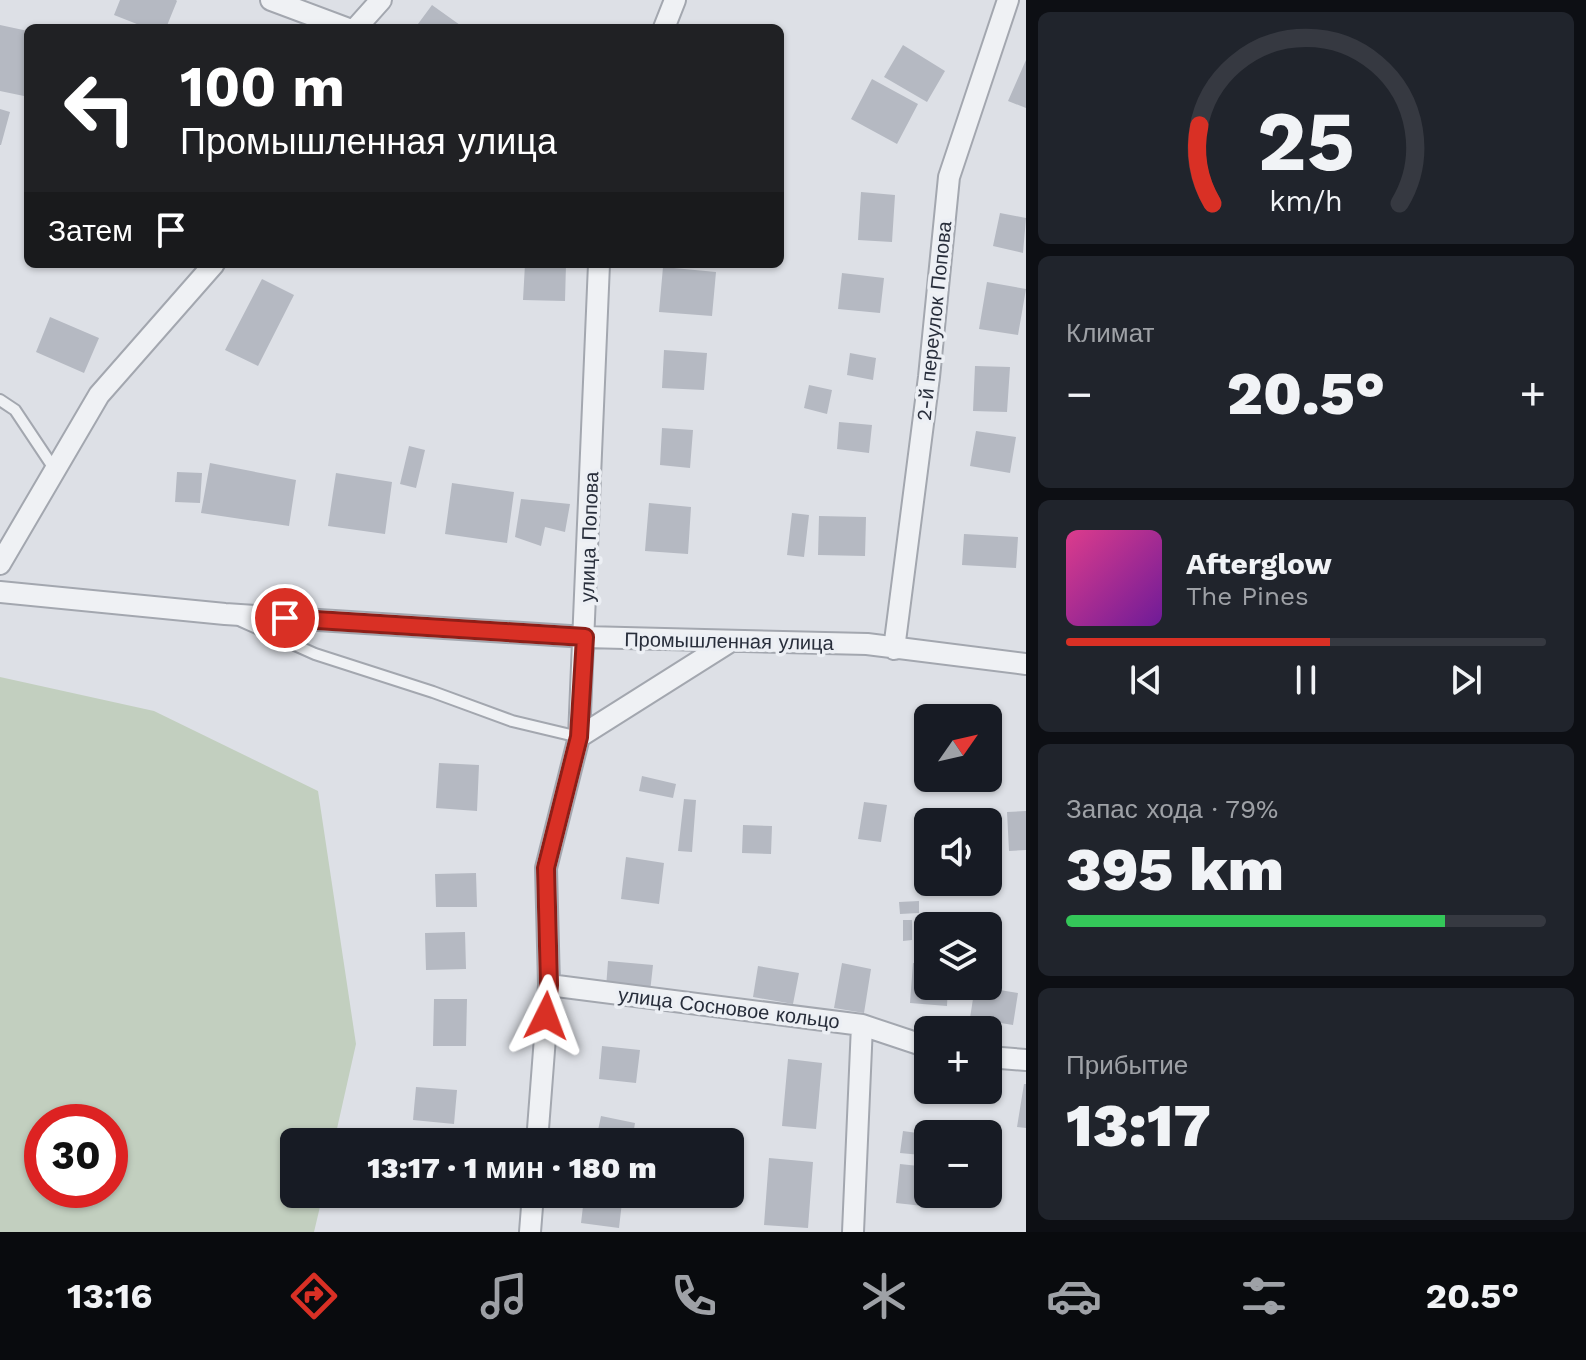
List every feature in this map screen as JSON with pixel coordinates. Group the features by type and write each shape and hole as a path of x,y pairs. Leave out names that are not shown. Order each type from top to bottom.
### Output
{"street":[{"path":"271,0 335,24"},
{"path":"360,24 381,0"},
{"path":"666,24 675,0"},
{"name":"2-й переулок Попова","path":"894,649 929,377 949,177 1008,0"},
{"path":"0,564 99,395 210,268"},
{"name":"улица Попова","path":"538,1128 549,985 546,868 579,737 599,268"},
{"name":"Промышленная улица","path":"0,592 225,614 585,637 867,644 1026,664"},
{"path":"579,737 732,641"},
{"name":"улица Сосновое кольцо","path":"549,985 862,1025 914,1042"},
{"name":"улица Сосновое кольцо","path":"853,1232 862,1025"},
{"path":"1002,1058 1026,1060"},
{"path":"530,1232 532,1208"}],"lane":[{"path":"0,400 15,410 55,470"},
{"path":"225,614 315,654 512,721 579,737"}],"green space":[{"path":"0,677 154,711 318,791 356,1044 337,1128 280,1128 280,1208 320,1208 314,1232 0,1232"}],"building":[{"path":"120,0 177,1 168,24 137,24 114,15"},
{"path":"432,5 459,24 418,24"},
{"path":"0,25 24,30 24,96 0,91"},
{"path":"903,45 945,71 927,102 884,77"},
{"path":"1026,60 1026,108 1008,101"},
{"path":"872,79 918,104 897,144 851,119"},
{"path":"0,109 10,112 1,145 0,145"},
{"path":"861,192 895,195 892,242 858,240"},
{"path":"1000,213 1026,218 1023,253 993,246"},
{"path":"525,268 566,268 565,301 523,300"},
{"path":"663,268 716,272 712,316 659,312"},
{"path":"842,273 884,278 880,313 838,309"},
{"path":"262,279 294,295 258,366 225,350"},
{"path":"987,282 1026,289 1018,335 979,329"},
{"path":"50,317 99,338 84,373 36,352"},
{"path":"664,350 707,353 704,390 662,388"},
{"path":"850,353 876,358 873,380 847,375"},
{"path":"975,366 1010,367 1007,412 973,411"},
{"path":"809,385 832,390 827,414 804,408"},
{"path":"839,422 872,425 869,453 837,449"},
{"path":"662,428 693,430 690,468 660,465"},
{"path":"976,431 1016,437 1010,473 970,466"},
{"path":"409,446 425,450 416,488 400,484"},
{"path":"210,463 296,480 289,526 201,513"},
{"path":"177,472 202,473 200,503 175,502"},
{"path":"336,473 392,482 385,534 328,526"},
{"path":"452,483 514,492 507,543 445,534"},
{"path":"521,499 570,504 565,532 545,527 541,546 515,537"},
{"path":"649,503 691,507 688,554 645,551"},
{"path":"792,513 809,515 804,557 787,555"},
{"path":"819,516 866,517 865,556 818,555"},
{"path":"964,534 1018,537 1016,568 962,565"},
{"path":"439,763 479,765 477,811 436,808"},
{"path":"642,776 676,784 673,798 639,791"},
{"path":"684,799 696,800 692,852 678,851"},
{"path":"864,802 887,805 881,842 858,839"},
{"path":"1026,811 1026,850 1009,851 1007,812"},
{"path":"743,825 772,826 771,854 742,853"},
{"path":"626,857 664,863 659,904 621,899"},
{"path":"476,873 477,907 436,907 435,874"},
{"path":"919,901 919,912 900,914 899,902"},
{"path":"903,920 912,920 912,940 903,941"},
{"path":"465,932 466,969 426,970 425,933"},
{"path":"608,961 653,965 650,992 606,988"},
{"path":"842,963 871,969 864,1013 834,1008"},
{"path":"914,963 914,1000 947,1000 947,1006 910,1003"},
{"path":"758,966 799,973 793,1004 753,997"},
{"path":"1002,990 1018,993 1013,1025 1002,1023 1002,1016 970,1016 973,1000 1002,1000"},
{"path":"434,999 467,999 466,1046 433,1046"},
{"path":"602,1046 640,1050 636,1083 599,1079"},
{"path":"788,1059 822,1063 816,1129 782,1126"},
{"path":"1026,1084 1026,1128 1017,1127"},
{"path":"416,1087 457,1090 454,1124 413,1120"},
{"path":"601,1116 635,1123 634,1128 598,1128"},
{"path":"903,1131 914,1133 914,1154 900,1153"},
{"path":"769,1158 813,1162 808,1228 764,1225"},
{"path":"900,1164 914,1166 914,1205 896,1203"},
{"path":"583,1208 621,1208 619,1228 581,1223"}],"route":[{"path":"285,618 585,637 579,737 546,868 549,985 546,1016"}]}
